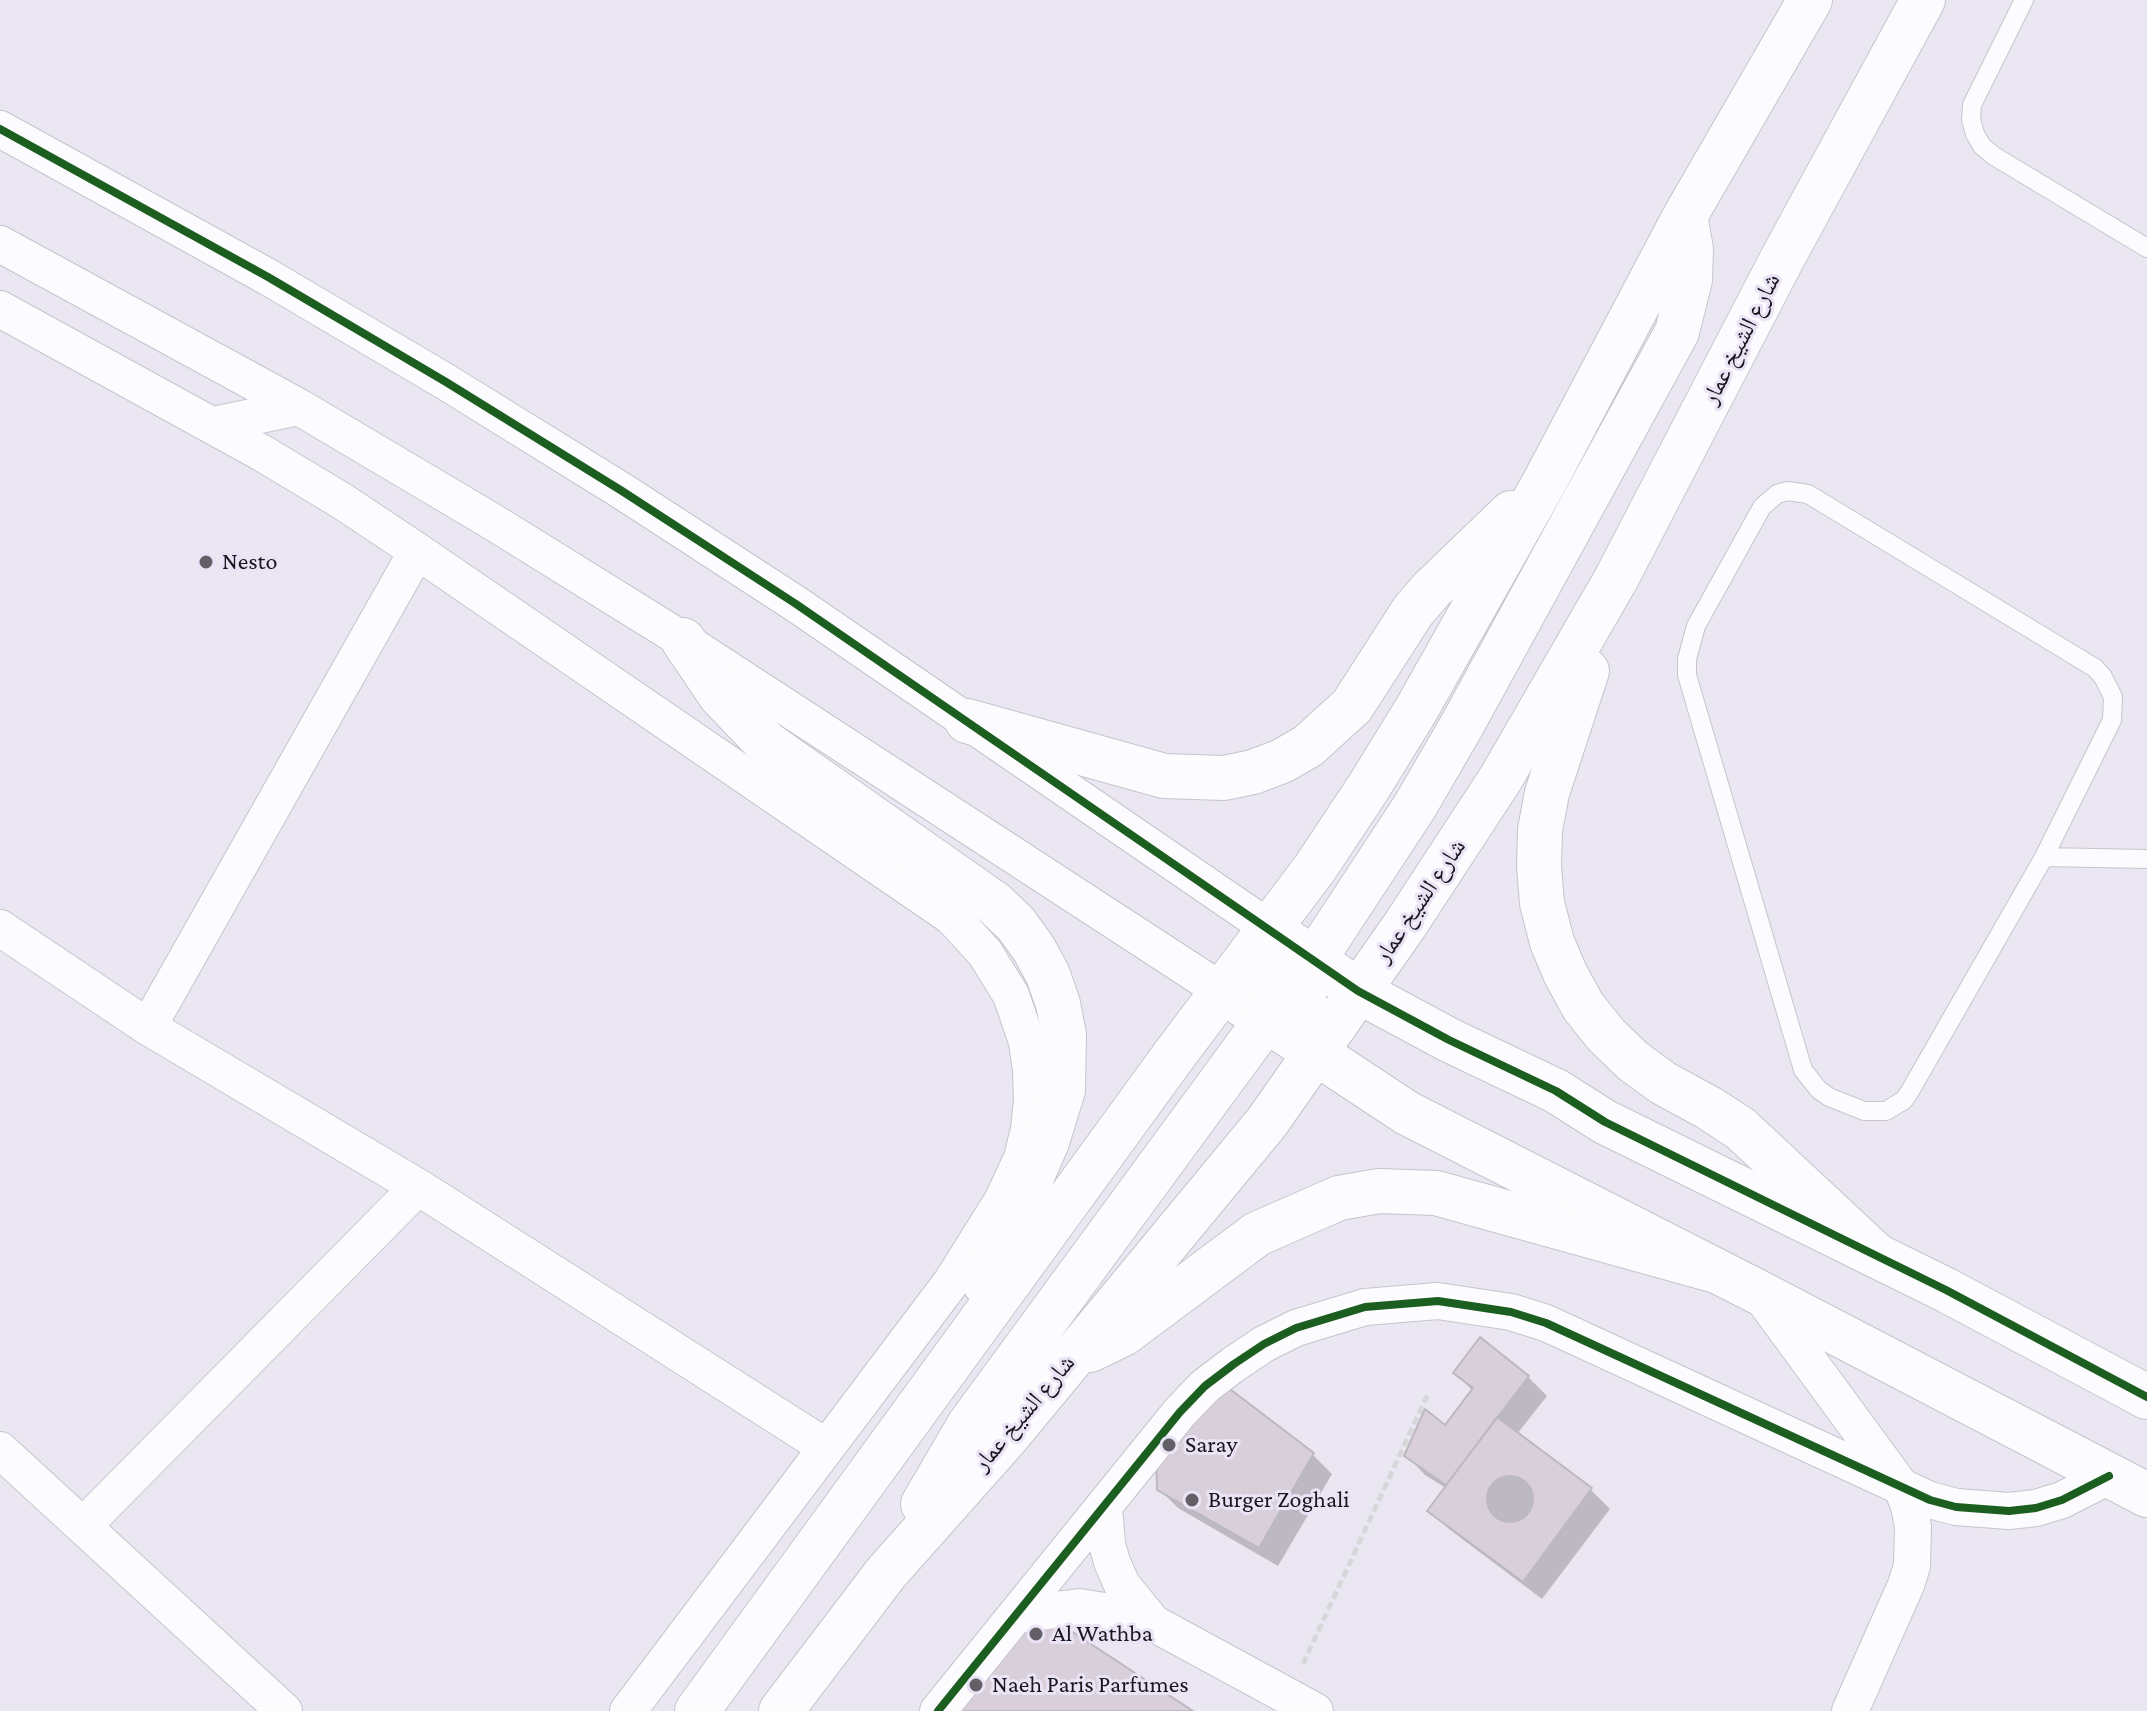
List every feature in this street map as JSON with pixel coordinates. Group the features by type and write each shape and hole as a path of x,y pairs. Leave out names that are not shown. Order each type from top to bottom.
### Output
{"main road":[{"path":"697,1711 1315,868 1368,788 1416,710 1545,481 1685,216 1810,0"},
{"name":"شارع الشيخ عمار","path":"781,1711 886,1573 1006,1438 1267,1122 1501,778 1616,579 1782,259 1923,0"},
{"path":"1316,1051 1305,1015 1304,996 1314,960 1415,806 1462,725 1677,332 1686,307 1690,280 1691,249 1685,216"},
{"path":"967,721 1164,776 1224,778 1282,761 1308,746 1352,706 1422,600 1545,481"},
{"path":"1616,579 1547,793 1540,830 1542,903 1552,942 1583,1006 1606,1035 1633,1061 1663,1083 1741,1129 1876,1255"},
{"path":"683,640 720,695 766,743 994,903 1016,924 1048,975 1064,1034 1063,1090 1057,1117 952,1361"},
{"path":"1269,928 1358,991 1449,1040 1556,1091 1605,1122 2048,1342 2147,1397"},
{"path":"886,1573 969,1425 1266,1020 1276,984 1274,946 1269,928"},
{"path":"1222,991 1407,1113 2147,1495"},
{"path":"1070,1359 1123,1334 1257,1234 1339,1198 1379,1191 1436,1193 1713,1270"}],"street":[{"path":"0,129 268,277 446,382 796,604 1269,928"},
{"path":"0,244 299,407 493,522 683,640 1222,991"},
{"path":"0,309 213,425 342,501 417,551 952,917 985,953 1011,995 1027,1042 1031,1071 1029,1129 1022,1158 1002,1201 952,1281 628,1711"},
{"path":"213,425 299,407"},
{"path":"148,1027 417,551"},
{"path":"0,928 148,1027 418,1187 826,1447"},
{"path":"84,1525 418,1187"},
{"path":"1758,1292 1902,1488 1913,1526 1912,1566 1906,1585 1850,1711"},
{"path":"938,1711 1180,1412 1205,1386 1264,1344 1296,1328 1365,1307 1426,1302 1475,1305 1546,1323 1902,1488 1956,1507 2009,1511 2062,1500 2109,1476"},
{"path":"0,1450 284,1711"},
{"path":"1104,1507 1104,1526 1112,1562 1122,1585 1153,1623"},
{"path":"1017,1615 1079,1607 1129,1615 1153,1623 1302,1704"}],"lane":[{"path":"2024,0 1972,105 1971,120 1975,134 1982,146 1994,156 2147,248"},
{"path":"1788,491 1808,494 2095,668 2103,677 2113,697 2112,720 2044,857 1904,1100 1886,1111 1864,1111 1819,1090 1810,1081 1799,1060 1687,675 1687,659 1696,626 1768,500 1788,491"},
{"path":"2044,857 2147,859"}],"path":[{"path":"1302,1704 1428,1394"}],"building":[{"path":"1480,1337 1529,1376 1446,1485 1404,1456 1425,1409 1445,1425 1473,1388 1453,1373"},
{"path":"1222,1383 1314,1453 1259,1548 1157,1490 1156,1453"},
{"path":"1497,1417 1592,1488 1523,1582 1427,1511"},
{"path":"1510,1476 1527,1482 1533,1499 1527,1516 1510,1522 1493,1516 1487,1499 1493,1482"},
{"path":"1053,1619 1193,1711 942,1711 1009,1632"}],"cycle path":[{"path":"0,129 268,277 622,491 796,604 1358,991 1449,1040 1556,1091 1605,1122 1946,1290 2147,1397"},
{"path":"938,1711 1180,1412 1205,1386 1264,1344 1296,1328 1365,1307 1438,1301 1511,1312 1546,1323 1930,1500 1956,1507 2009,1511 2036,1508 2062,1500 2109,1476"}],"place":[{"name":"Nesto","path":"206,562"},
{"name":"Saray","path":"1169,1445"},
{"name":"Burger Zoghali","path":"1192,1500"},
{"name":"Al Wathba","path":"1036,1634"},
{"name":"Naeh Paris Parfumes","path":"976,1685"}]}
